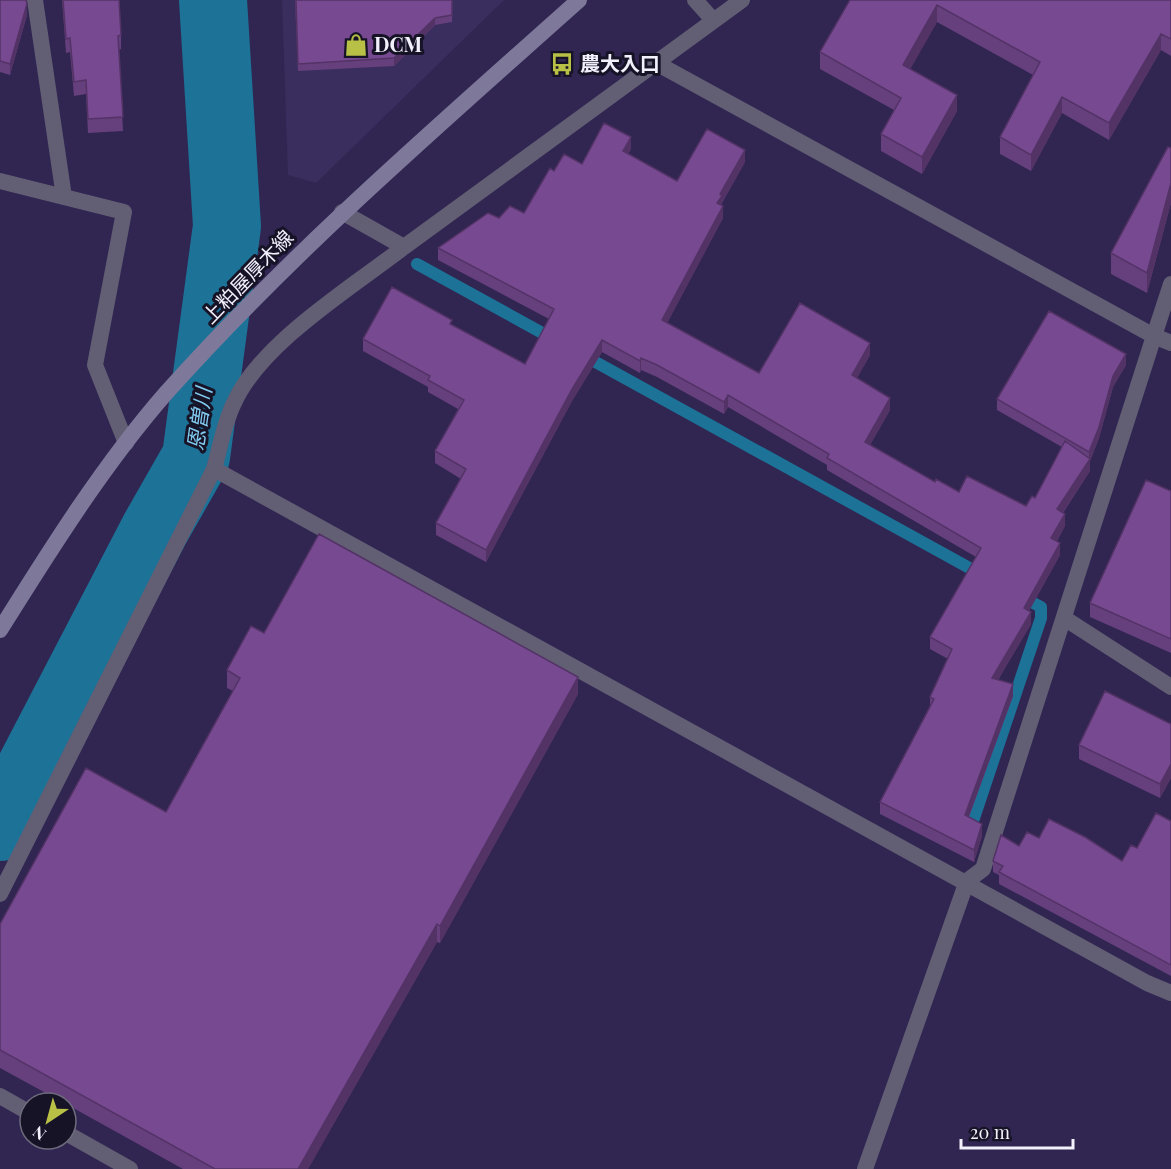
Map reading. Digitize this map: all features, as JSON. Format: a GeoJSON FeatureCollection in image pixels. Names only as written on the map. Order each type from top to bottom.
{"type":"FeatureCollection","features":[{"type":"Feature","properties":{"kind":"main road","name":"上粕屋厚木線"},"geometry":{"type":"LineString","coordinates":[[0,630],[36,573],[126,443],[166,394],[258,295],[342,212],[579,0]]}},
{"type":"Feature","properties":{"kind":"street"},"geometry":{"type":"LineString","coordinates":[[35,0],[64,196]]}},
{"type":"Feature","properties":{"kind":"street"},"geometry":{"type":"LineString","coordinates":[[696,0],[713,20]]}},
{"type":"Feature","properties":{"kind":"street"},"geometry":{"type":"LineString","coordinates":[[0,894],[214,469],[233,404],[247,379],[266,356],[404,247],[742,0]]}},
{"type":"Feature","properties":{"kind":"street"},"geometry":{"type":"LineString","coordinates":[[656,63],[1171,344]]}},
{"type":"Feature","properties":{"kind":"street"},"geometry":{"type":"LineString","coordinates":[[0,181],[124,212],[95,366],[126,443]]}},
{"type":"Feature","properties":{"kind":"street"},"geometry":{"type":"LineString","coordinates":[[342,212],[404,247]]}},
{"type":"Feature","properties":{"kind":"street"},"geometry":{"type":"LineString","coordinates":[[865,1169],[967,881],[983,869],[1171,284]]}},
{"type":"Feature","properties":{"kind":"street"},"geometry":{"type":"LineString","coordinates":[[214,469],[967,881],[1147,983],[1171,993]]}},
{"type":"Feature","properties":{"kind":"street"},"geometry":{"type":"LineString","coordinates":[[1064,618],[1171,687]]}},
{"type":"Feature","properties":{"kind":"street"},"geometry":{"type":"LineString","coordinates":[[0,1096],[18,1106]]}},
{"type":"Feature","properties":{"kind":"street"},"geometry":{"type":"LineString","coordinates":[[78,1140],[130,1169]]}},
{"type":"Feature","properties":{"kind":"shaded area"},"geometry":{"type":"Polygon","coordinates":[[[282,0],[504,0],[316,183],[288,175],[282,0]]]}},
{"type":"Feature","properties":{"kind":"building"},"geometry":{"type":"Polygon","coordinates":[[[0,0],[26,0],[27,4],[10,64],[0,61],[0,0]]]}},
{"type":"Feature","properties":{"kind":"building"},"geometry":{"type":"Polygon","coordinates":[[[63,0],[119,0],[121,35],[118,36],[123,117],[88,119],[86,80],[74,82],[70,38],[66,39],[63,0]]]}},
{"type":"Feature","properties":{"kind":"building","name":"DCM"},"geometry":{"type":"Polygon","coordinates":[[[296,0],[452,0],[452,15],[435,18],[394,58],[298,64],[296,0]]]}},
{"type":"Feature","properties":{"kind":"building"},"geometry":{"type":"Polygon","coordinates":[[[850,0],[1171,0],[1171,39],[1161,34],[1109,123],[1062,97],[1031,155],[1000,137],[1040,62],[937,5],[903,65],[957,95],[922,157],[881,134],[901,98],[820,52],[850,0]]]}},
{"type":"Feature","properties":{"kind":"building"},"geometry":{"type":"Polygon","coordinates":[[[604,123],[631,137],[623,151],[677,181],[707,129],[745,150],[720,194],[722,196],[717,203],[723,206],[662,320],[759,373],[800,303],[870,343],[852,375],[890,398],[865,442],[935,482],[936,479],[959,492],[967,476],[1026,506],[1032,496],[1035,498],[1065,441],[1090,459],[1057,509],[1065,514],[1051,538],[1060,543],[1024,608],[1031,612],[992,678],[1013,684],[965,815],[982,824],[974,850],[880,802],[934,699],[930,697],[952,649],[930,637],[981,548],[827,458],[829,454],[728,395],[724,402],[657,365],[641,358],[640,361],[602,340],[572,389],[486,550],[436,523],[466,469],[435,451],[464,400],[428,380],[430,376],[363,339],[392,287],[452,320],[450,324],[525,364],[554,309],[438,248],[488,213],[499,218],[510,206],[524,213],[550,168],[554,171],[564,154],[582,164],[604,123]]]}},
{"type":"Feature","properties":{"kind":"building"},"geometry":{"type":"Polygon","coordinates":[[[1168,147],[1171,148],[1171,183],[1147,273],[1111,253],[1168,147]]]}},
{"type":"Feature","properties":{"kind":"building"},"geometry":{"type":"Polygon","coordinates":[[[1049,311],[1126,354],[1113,376],[1099,427],[1089,452],[997,399],[1049,311]]]}},
{"type":"Feature","properties":{"kind":"building"},"geometry":{"type":"Polygon","coordinates":[[[1146,480],[1171,491],[1171,639],[1090,603],[1146,480]]]}},
{"type":"Feature","properties":{"kind":"building"},"geometry":{"type":"Polygon","coordinates":[[[319,534],[578,677],[440,926],[437,924],[298,1169],[215,1169],[78,1093],[78,1091],[74,1091],[0,1050],[0,924],[86,768],[166,812],[240,678],[227,670],[251,626],[264,633],[319,534]]]}},
{"type":"Feature","properties":{"kind":"building"},"geometry":{"type":"Polygon","coordinates":[[[1105,691],[1171,724],[1171,764],[1160,784],[1079,745],[1105,691]]]}},
{"type":"Feature","properties":{"kind":"building"},"geometry":{"type":"Polygon","coordinates":[[[1156,813],[1171,821],[1171,965],[999,872],[1003,866],[993,861],[1001,835],[1019,846],[1027,832],[1039,838],[1049,819],[1085,837],[1122,861],[1131,845],[1137,848],[1156,813]]]}},
{"type":"Feature","properties":{"kind":"waterway","name":"恩曽川"},"geometry":{"type":"LineString","coordinates":[[0,827],[155,529],[196,457],[227,226],[213,0]]}},
{"type":"Feature","properties":{"kind":"waterway"},"geometry":{"type":"LineString","coordinates":[[417,264],[555,340]]}},
{"type":"Feature","properties":{"kind":"waterway"},"geometry":{"type":"LineString","coordinates":[[581,354],[984,576]]}},
{"type":"Feature","properties":{"kind":"waterway"},"geometry":{"type":"LineString","coordinates":[[969,833],[1041,618],[1041,607],[1020,596]]}},
{"type":"Feature","properties":{"kind":"place","name":"DCM"},"geometry":{"type":"Point","coordinates":[356,45]}},
{"type":"Feature","properties":{"kind":"place","name":"農大入口"},"geometry":{"type":"Point","coordinates":[562,64]}}]}
